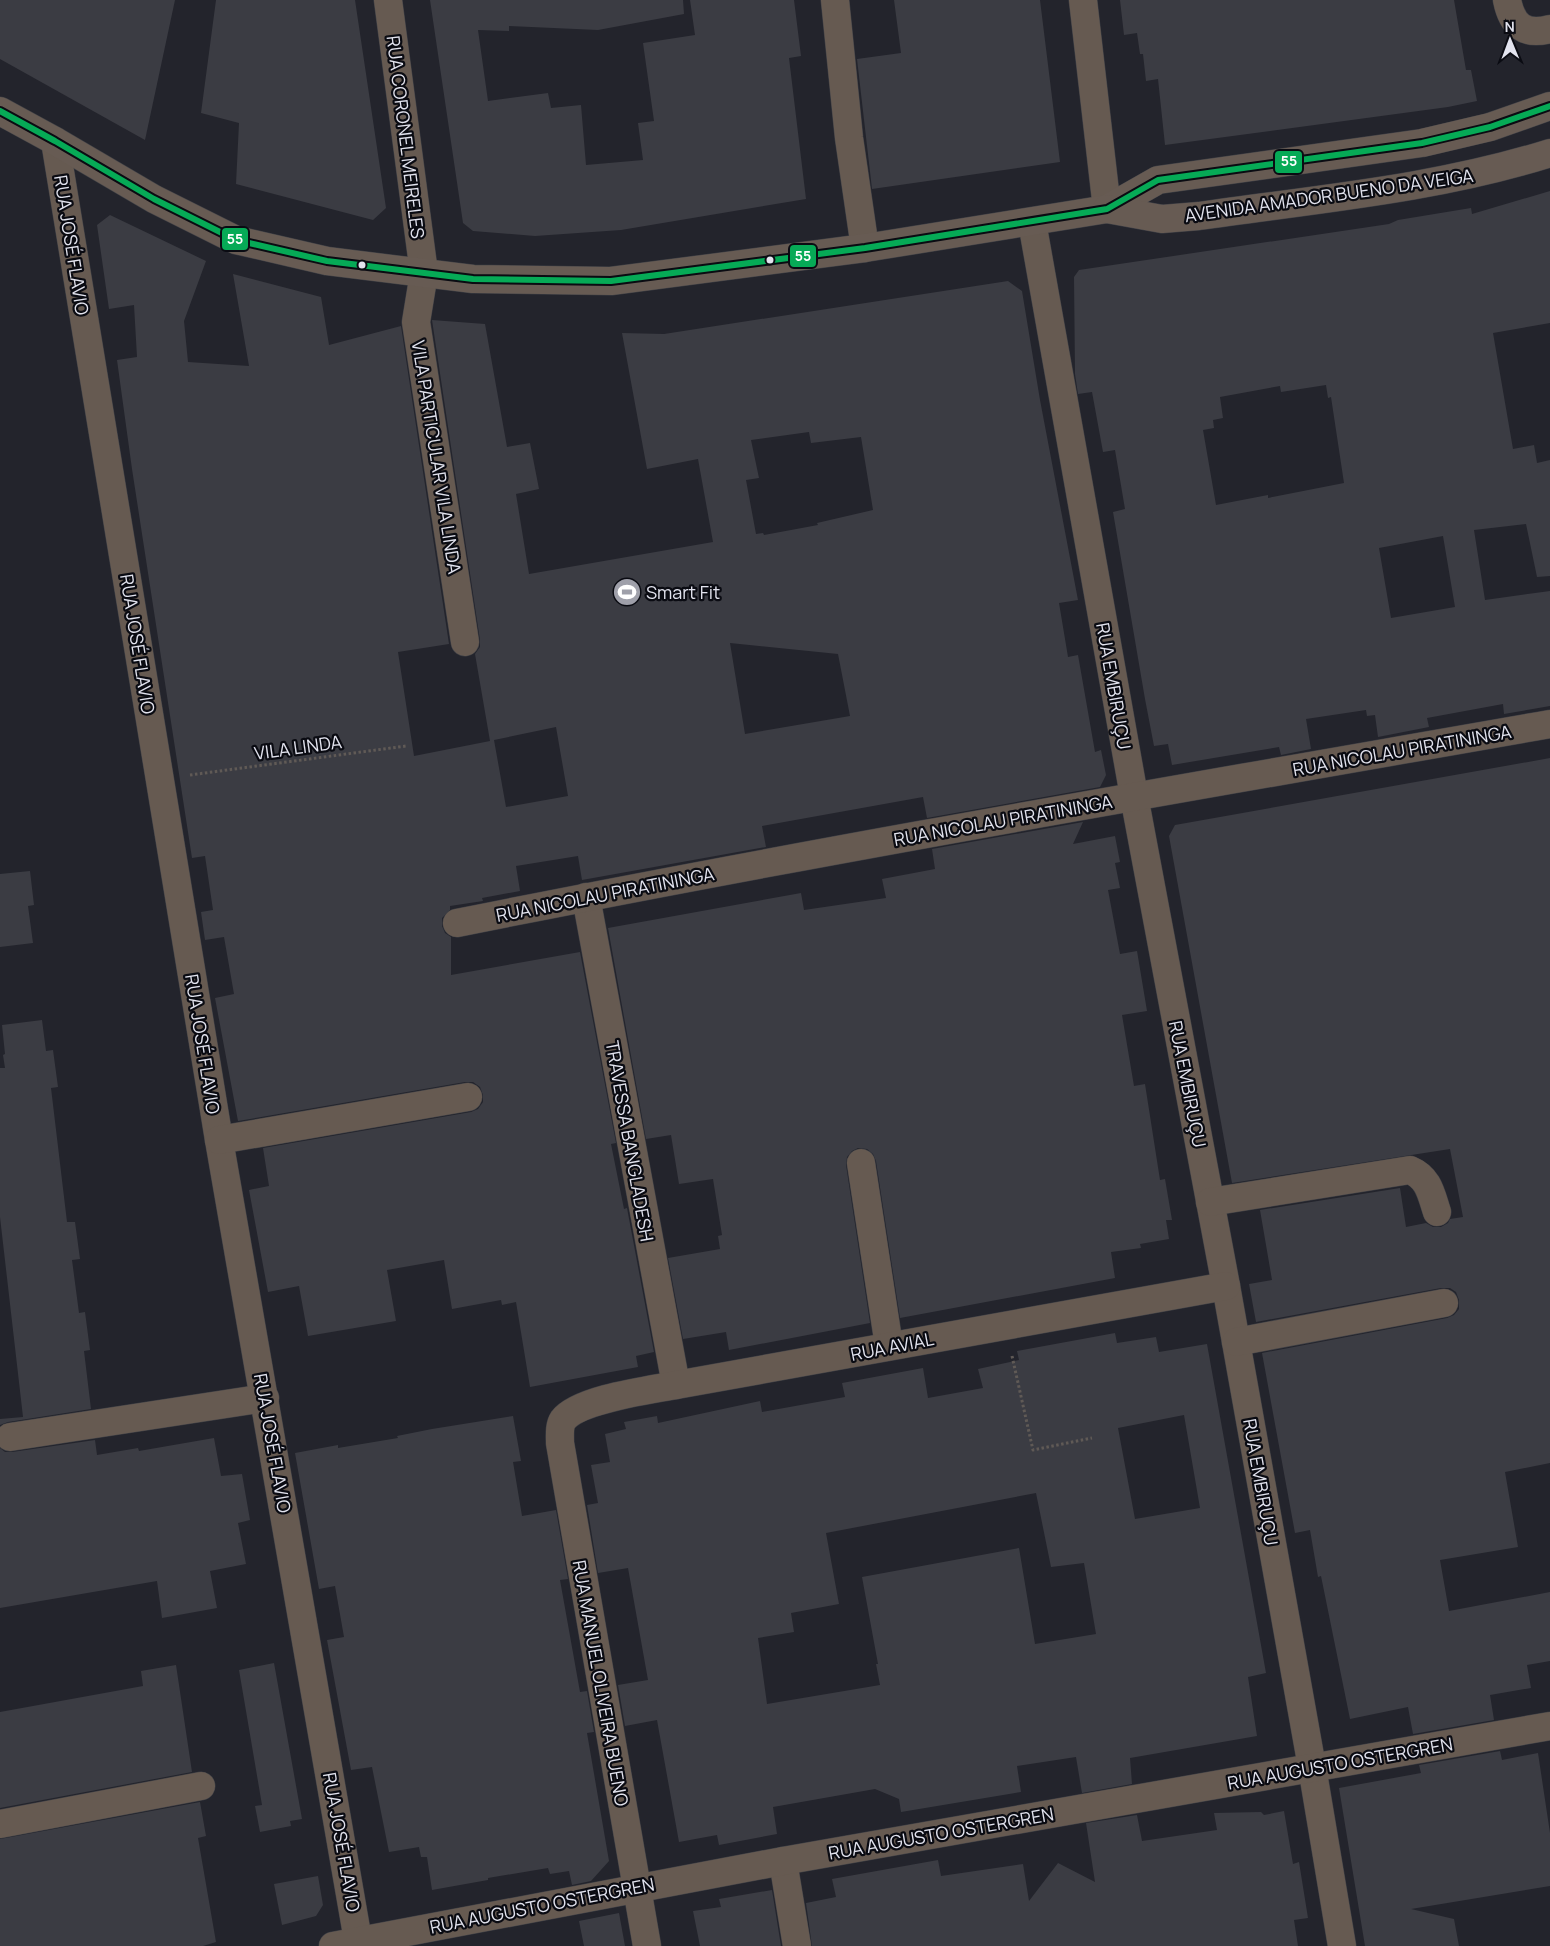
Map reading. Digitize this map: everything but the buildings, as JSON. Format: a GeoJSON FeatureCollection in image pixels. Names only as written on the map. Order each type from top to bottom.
{"type":"FeatureCollection","features":[{"type":"Feature","properties":{"kind":"main road","name":"AVENIDA AMADOR BUENO DA VEIGA"},"geometry":{"type":"LineString","coordinates":[[0,111],[154,199],[236,240],[326,261],[473,279],[611,281],[865,248],[1107,209],[1158,180],[1422,143],[1490,127],[1550,106]]}},
{"type":"Feature","properties":{"kind":"main road","name":"AVENIDA AMADOR BUENO DA VEIGA"},"geometry":{"type":"LineString","coordinates":[[1107,209],[1162,219],[1199,216],[1434,183],[1505,168],[1550,153]]}},
{"type":"Feature","properties":{"kind":"street","name":"RUA CORONEL MEIRELES"},"geometry":{"type":"LineString","coordinates":[[388,0],[424,273]]}},
{"type":"Feature","properties":{"kind":"street"},"geometry":{"type":"LineString","coordinates":[[835,0],[849,138],[865,248]]}},
{"type":"Feature","properties":{"kind":"street"},"geometry":{"type":"LineString","coordinates":[[1083,0],[1107,209]]}},
{"type":"Feature","properties":{"kind":"street"},"geometry":{"type":"LineString","coordinates":[[1507,0],[1510,14],[1516,24],[1527,30],[1541,32],[1550,29]]}},
{"type":"Feature","properties":{"kind":"street","name":"RUA JOSÉ FLAVIO"},"geometry":{"type":"LineString","coordinates":[[55,141],[219,1140],[265,1398],[350,1944]]}},
{"type":"Feature","properties":{"kind":"street","name":"RUA EMBIRUÇU"},"geometry":{"type":"LineString","coordinates":[[1032,222],[1134,796],[1226,1286],[1342,1946]]}},
{"type":"Feature","properties":{"kind":"street","name":"VILA PARTICULAR VILA LINDA"},"geometry":{"type":"LineString","coordinates":[[424,273],[416,322],[465,642]]}},
{"type":"Feature","properties":{"kind":"street","name":"RUA NICOLAU PIRATININGA"},"geometry":{"type":"LineString","coordinates":[[457,923],[586,897],[1134,796],[1550,724]]}},
{"type":"Feature","properties":{"kind":"street","name":"TRAVESSA BANGLADESH"},"geometry":{"type":"LineString","coordinates":[[586,897],[676,1385]]}},
{"type":"Feature","properties":{"kind":"street"},"geometry":{"type":"LineString","coordinates":[[219,1140],[468,1097]]}},
{"type":"Feature","properties":{"kind":"street"},"geometry":{"type":"LineString","coordinates":[[860,1164],[888,1346]]}},
{"type":"Feature","properties":{"kind":"street"},"geometry":{"type":"LineString","coordinates":[[1210,1202],[1410,1170],[1418,1173],[1428,1183],[1437,1212]]}},
{"type":"Feature","properties":{"kind":"street","name":"RUA AVIAL"},"geometry":{"type":"LineString","coordinates":[[563,1421],[575,1411],[594,1402],[676,1385],[1005,1324],[1226,1286]]}},
{"type":"Feature","properties":{"kind":"street"},"geometry":{"type":"LineString","coordinates":[[1236,1342],[1444,1303]]}},
{"type":"Feature","properties":{"kind":"street"},"geometry":{"type":"LineString","coordinates":[[10,1436],[265,1398]]}},
{"type":"Feature","properties":{"kind":"street","name":"RUA MANUEL OLIVEIRA BUENO"},"geometry":{"type":"LineString","coordinates":[[563,1421],[560,1429],[560,1443],[647,1946]]}},
{"type":"Feature","properties":{"kind":"street","name":"RUA AUGUSTO OSTERGREN"},"geometry":{"type":"LineString","coordinates":[[350,1944],[636,1887],[1550,1726]]}},
{"type":"Feature","properties":{"kind":"street"},"geometry":{"type":"LineString","coordinates":[[0,1824],[201,1786]]}},
{"type":"Feature","properties":{"kind":"street"},"geometry":{"type":"LineString","coordinates":[[783,1861],[797,1946]]}},
{"type":"Feature","properties":{"kind":"path","name":"VILA LINDA"},"geometry":{"type":"LineString","coordinates":[[194,775],[406,746]]}},
{"type":"Feature","properties":{"kind":"path"},"geometry":{"type":"LineString","coordinates":[[1005,1324],[1032,1450],[1092,1438]]}},
{"type":"Feature","properties":{"kind":"transit line","name":"55"},"geometry":{"type":"LineString","coordinates":[[0,111],[154,199],[236,240],[327,261],[473,279],[611,281],[865,248],[1107,209],[1158,180],[1422,143],[1490,127],[1550,106]]}},
{"type":"Feature","properties":{"kind":"place","name":"Smart Fit"},"geometry":{"type":"Point","coordinates":[627,592]}}]}
